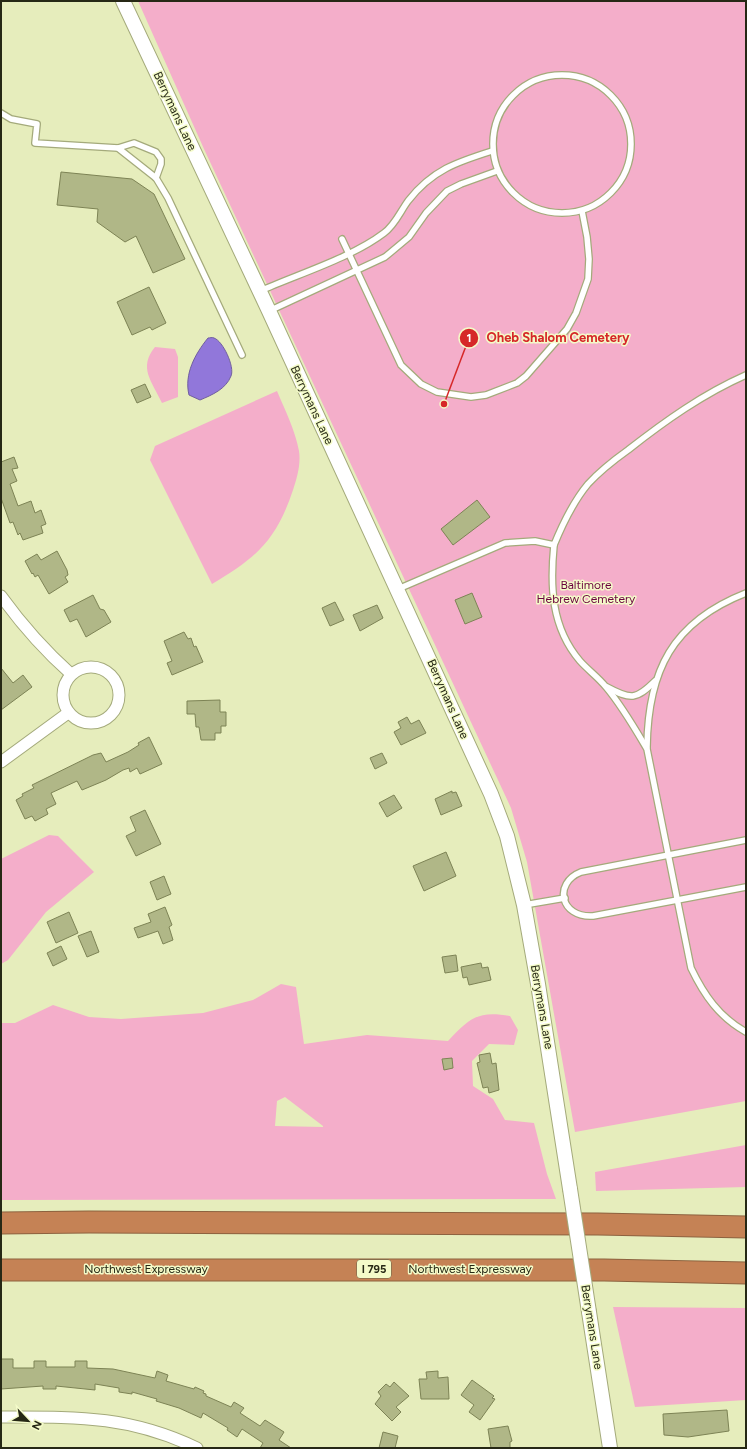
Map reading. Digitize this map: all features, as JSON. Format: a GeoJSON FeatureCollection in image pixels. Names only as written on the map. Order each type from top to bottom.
{"type":"FeatureCollection","features":[{"type":"Feature","properties":{"kind":"highway"},"geometry":{"type":"LineString","coordinates":[[1,1223],[598,1224],[746,1227]]}},
{"type":"Feature","properties":{"kind":"highway","name":"Northwest Expressway"},"geometry":{"type":"LineString","coordinates":[[1,1270],[604,1270],[746,1273]]}},
{"type":"Feature","properties":{"kind":"street","name":"Berrymans Lane"},"geometry":{"type":"LineString","coordinates":[[123,1],[269,311],[397,589],[491,794],[507,836],[524,905],[538,984],[610,1448]]}},
{"type":"Feature","properties":{"kind":"street"},"geometry":{"type":"LineString","coordinates":[[1,596],[24,628],[40,646],[71,674]]}},
{"type":"Feature","properties":{"kind":"street"},"geometry":{"type":"LineString","coordinates":[[92,666],[109,673],[114,678],[119,694],[115,710],[103,721],[94,724],[84,723],[76,720],[68,713],[63,702],[62,691],[71,674],[81,668],[92,666]]}},
{"type":"Feature","properties":{"kind":"street"},"geometry":{"type":"LineString","coordinates":[[1,762],[68,713]]}},
{"type":"Feature","properties":{"kind":"street"},"geometry":{"type":"LineString","coordinates":[[1,1417],[75,1417],[108,1420],[157,1431],[198,1448]]}},
{"type":"Feature","properties":{"kind":"lane"},"geometry":{"type":"LineString","coordinates":[[566,74],[596,83],[606,90],[619,104],[626,116],[632,146],[630,161],[624,177],[613,192],[599,203],[582,211],[564,214],[543,211],[528,205],[514,196],[497,170],[492,151],[493,137],[497,120],[501,111],[516,92],[530,82],[546,76],[566,74]]}},
{"type":"Feature","properties":{"kind":"lane"},"geometry":{"type":"LineString","coordinates":[[1,113],[11,119],[37,124],[35,143],[118,148],[134,143],[156,152],[161,159],[161,164],[156,178]]}},
{"type":"Feature","properties":{"kind":"lane"},"geometry":{"type":"LineString","coordinates":[[118,148],[156,178],[168,198],[242,355]]}},
{"type":"Feature","properties":{"kind":"lane"},"geometry":{"type":"LineString","coordinates":[[259,291],[348,253],[386,232],[420,187],[436,173],[453,164],[492,151]]}},
{"type":"Feature","properties":{"kind":"lane"},"geometry":{"type":"LineString","coordinates":[[269,311],[385,257],[409,237],[436,201],[447,191],[497,170]]}},
{"type":"Feature","properties":{"kind":"lane"},"geometry":{"type":"LineString","coordinates":[[342,239],[401,365],[421,384],[437,392],[471,397],[486,395],[517,383],[526,376],[567,329],[576,313],[588,279],[589,259],[582,211]]}},
{"type":"Feature","properties":{"kind":"lane"},"geometry":{"type":"LineString","coordinates":[[646,748],[632,722],[605,686],[570,648],[560,628],[554,610],[552,589],[554,545],[563,522],[576,500],[589,483],[611,463],[697,400],[746,375]]}},
{"type":"Feature","properties":{"kind":"lane"},"geometry":{"type":"LineString","coordinates":[[397,589],[505,543],[535,541],[554,545]]}},
{"type":"Feature","properties":{"kind":"lane"},"geometry":{"type":"LineString","coordinates":[[746,593],[733,598],[706,614],[686,631],[672,647],[655,681],[647,720],[646,748],[687,951],[699,985],[724,1018],[746,1032]]}},
{"type":"Feature","properties":{"kind":"lane"},"geometry":{"type":"LineString","coordinates":[[605,686],[623,695],[633,697],[642,694],[655,681]]}},
{"type":"Feature","properties":{"kind":"lane"},"geometry":{"type":"LineString","coordinates":[[746,840],[668,854],[574,875],[568,881],[564,889],[567,907],[572,912],[587,917],[746,887]]}},
{"type":"Feature","properties":{"kind":"lane"},"geometry":{"type":"LineString","coordinates":[[524,905],[565,898]]}},
{"type":"Feature","properties":{"kind":"green space","name":"Baltimore Hebrew Cemetery"},"geometry":{"type":"Polygon","coordinates":[[[138,1],[746,1],[746,1101],[575,1132],[527,862],[511,808],[204,149],[138,1]]]}},
{"type":"Feature","properties":{"kind":"green space"},"geometry":{"type":"Polygon","coordinates":[[[155,347],[175,349],[178,357],[178,397],[162,403],[148,375],[147,368],[150,355],[155,347]]]}},
{"type":"Feature","properties":{"kind":"green space"},"geometry":{"type":"Polygon","coordinates":[[[277,391],[292,428],[299,451],[299,466],[293,490],[279,523],[263,546],[241,566],[212,584],[150,460],[155,446],[277,391]]]}},
{"type":"Feature","properties":{"kind":"green space"},"geometry":{"type":"Polygon","coordinates":[[[49,835],[58,836],[94,872],[46,912],[8,960],[1,964],[1,859],[49,835]]]}},
{"type":"Feature","properties":{"kind":"green space"},"geometry":{"type":"Polygon","coordinates":[[[281,984],[296,987],[304,1044],[367,1035],[448,1041],[468,1022],[481,1015],[499,1014],[510,1016],[518,1030],[514,1045],[489,1044],[472,1061],[473,1086],[493,1099],[505,1120],[534,1123],[547,1174],[556,1199],[1,1200],[1,1023],[15,1023],[53,1005],[89,1017],[121,1019],[203,1013],[253,1000],[281,984]],[[285,1097],[277,1101],[275,1126],[323,1126],[285,1097]]]}},
{"type":"Feature","properties":{"kind":"green space"},"geometry":{"type":"Polygon","coordinates":[[[746,1145],[746,1187],[596,1191],[595,1172],[746,1145]]]}},
{"type":"Feature","properties":{"kind":"green space"},"geometry":{"type":"Polygon","coordinates":[[[613,1307],[746,1308],[746,1400],[635,1407],[613,1307]]]}},
{"type":"Feature","properties":{"kind":"shaded area"},"geometry":{"type":"Polygon","coordinates":[[[208,338],[214,338],[221,344],[230,361],[232,372],[226,385],[214,394],[200,400],[189,395],[188,379],[189,372],[195,358],[208,338]]]}},
{"type":"Feature","properties":{"kind":"building"},"geometry":{"type":"Polygon","coordinates":[[[61,172],[132,179],[154,194],[185,259],[153,273],[136,236],[125,242],[97,222],[98,209],[57,205],[61,172]]]}},
{"type":"Feature","properties":{"kind":"building"},"geometry":{"type":"Polygon","coordinates":[[[149,287],[166,323],[152,330],[150,327],[132,335],[117,302],[149,287]]]}},
{"type":"Feature","properties":{"kind":"building"},"geometry":{"type":"Polygon","coordinates":[[[145,384],[151,397],[137,403],[131,390],[145,384]]]}},
{"type":"Feature","properties":{"kind":"building"},"geometry":{"type":"Polygon","coordinates":[[[14,457],[18,468],[12,469],[17,481],[10,484],[18,506],[31,501],[35,513],[41,510],[46,524],[41,526],[43,533],[23,540],[20,533],[18,535],[13,522],[10,523],[1,498],[1,462],[14,457]]]}},
{"type":"Feature","properties":{"kind":"building"},"geometry":{"type":"Polygon","coordinates":[[[477,500],[490,517],[453,545],[441,529],[477,500]]]}},
{"type":"Feature","properties":{"kind":"building"},"geometry":{"type":"Polygon","coordinates":[[[57,551],[67,570],[68,575],[65,577],[68,582],[49,594],[38,575],[35,577],[33,573],[32,574],[25,561],[37,554],[41,560],[57,551]]]}},
{"type":"Feature","properties":{"kind":"building"},"geometry":{"type":"Polygon","coordinates":[[[472,593],[482,617],[465,624],[455,600],[472,593]]]}},
{"type":"Feature","properties":{"kind":"building"},"geometry":{"type":"Polygon","coordinates":[[[93,595],[100,609],[104,610],[111,622],[86,637],[77,619],[70,622],[64,610],[93,595]]]}},
{"type":"Feature","properties":{"kind":"building"},"geometry":{"type":"Polygon","coordinates":[[[335,602],[344,620],[330,626],[322,608],[335,602]]]}},
{"type":"Feature","properties":{"kind":"building"},"geometry":{"type":"Polygon","coordinates":[[[377,605],[383,618],[360,631],[353,615],[377,605]]]}},
{"type":"Feature","properties":{"kind":"building"},"geometry":{"type":"Polygon","coordinates":[[[184,632],[188,639],[191,638],[194,647],[196,646],[203,662],[172,675],[167,663],[172,661],[164,641],[184,632]]]}},
{"type":"Feature","properties":{"kind":"building"},"geometry":{"type":"Polygon","coordinates":[[[1,668],[13,683],[23,675],[32,687],[1,710],[1,668]]]}},
{"type":"Feature","properties":{"kind":"building"},"geometry":{"type":"Polygon","coordinates":[[[220,700],[220,712],[226,712],[226,726],[221,726],[221,733],[215,733],[215,740],[201,740],[199,727],[196,727],[195,714],[187,714],[187,701],[220,700]]]}},
{"type":"Feature","properties":{"kind":"building"},"geometry":{"type":"Polygon","coordinates":[[[407,717],[411,724],[419,720],[426,733],[401,745],[394,732],[401,728],[398,722],[407,717]]]}},
{"type":"Feature","properties":{"kind":"building"},"geometry":{"type":"Polygon","coordinates":[[[149,737],[162,764],[140,774],[137,768],[130,772],[129,768],[82,790],[77,781],[51,793],[56,804],[46,809],[48,814],[35,821],[32,816],[25,819],[16,800],[23,796],[22,794],[34,788],[32,785],[93,755],[101,753],[106,762],[128,752],[139,745],[138,743],[149,737]]]}},
{"type":"Feature","properties":{"kind":"building"},"geometry":{"type":"Polygon","coordinates":[[[382,753],[387,763],[375,769],[370,758],[382,753]]]}},
{"type":"Feature","properties":{"kind":"building"},"geometry":{"type":"Polygon","coordinates":[[[452,791],[452,793],[456,792],[462,806],[441,815],[435,799],[452,791]]]}},
{"type":"Feature","properties":{"kind":"building"},"geometry":{"type":"Polygon","coordinates":[[[394,795],[402,808],[387,817],[379,803],[394,795]]]}},
{"type":"Feature","properties":{"kind":"building"},"geometry":{"type":"Polygon","coordinates":[[[145,810],[161,844],[136,856],[126,836],[136,831],[130,817],[145,810]]]}},
{"type":"Feature","properties":{"kind":"building"},"geometry":{"type":"Polygon","coordinates":[[[446,852],[456,876],[424,891],[413,866],[446,852]]]}},
{"type":"Feature","properties":{"kind":"building"},"geometry":{"type":"Polygon","coordinates":[[[164,876],[171,894],[157,900],[150,882],[164,876]]]}},
{"type":"Feature","properties":{"kind":"building"},"geometry":{"type":"Polygon","coordinates":[[[165,907],[172,925],[169,927],[173,940],[163,944],[158,931],[138,938],[134,928],[151,922],[148,914],[165,907]]]}},
{"type":"Feature","properties":{"kind":"building"},"geometry":{"type":"Polygon","coordinates":[[[69,912],[78,933],[56,943],[47,922],[69,912]]]}},
{"type":"Feature","properties":{"kind":"building"},"geometry":{"type":"Polygon","coordinates":[[[91,931],[99,952],[87,957],[78,936],[91,931]]]}},
{"type":"Feature","properties":{"kind":"building"},"geometry":{"type":"Polygon","coordinates":[[[61,946],[67,959],[53,966],[47,953],[61,946]]]}},
{"type":"Feature","properties":{"kind":"building"},"geometry":{"type":"Polygon","coordinates":[[[456,955],[458,971],[445,973],[442,957],[456,955]]]}},
{"type":"Feature","properties":{"kind":"building"},"geometry":{"type":"Polygon","coordinates":[[[481,963],[482,968],[488,967],[491,980],[469,985],[467,977],[463,978],[461,967],[481,963]]]}},
{"type":"Feature","properties":{"kind":"building"},"geometry":{"type":"Polygon","coordinates":[[[490,1053],[492,1064],[496,1063],[499,1090],[489,1093],[488,1087],[483,1088],[477,1063],[480,1062],[479,1055],[490,1053]]]}},
{"type":"Feature","properties":{"kind":"building"},"geometry":{"type":"Polygon","coordinates":[[[452,1058],[453,1068],[444,1070],[442,1059],[452,1058]]]}},
{"type":"Feature","properties":{"kind":"building"},"geometry":{"type":"Polygon","coordinates":[[[1,1359],[13,1359],[13,1368],[34,1368],[34,1361],[46,1361],[46,1367],[75,1367],[75,1361],[87,1361],[87,1368],[113,1369],[155,1378],[157,1371],[168,1375],[166,1381],[194,1389],[195,1387],[204,1391],[203,1393],[206,1394],[206,1396],[231,1407],[234,1402],[244,1408],[240,1413],[260,1426],[265,1420],[284,1432],[279,1440],[291,1448],[260,1448],[263,1443],[242,1429],[237,1437],[227,1430],[228,1428],[203,1413],[201,1418],[179,1408],[156,1401],[157,1399],[132,1392],[132,1394],[119,1392],[119,1388],[95,1384],[95,1390],[56,1386],[56,1389],[43,1389],[43,1386],[1,1389],[1,1359]]]}},
{"type":"Feature","properties":{"kind":"building"},"geometry":{"type":"Polygon","coordinates":[[[438,1371],[438,1378],[448,1377],[449,1399],[421,1399],[419,1379],[427,1379],[426,1372],[438,1371]]]}},
{"type":"Feature","properties":{"kind":"building"},"geometry":{"type":"Polygon","coordinates":[[[472,1380],[494,1396],[492,1398],[495,1399],[480,1420],[469,1412],[474,1405],[461,1395],[472,1380]]]}},
{"type":"Feature","properties":{"kind":"building"},"geometry":{"type":"Polygon","coordinates":[[[394,1382],[409,1396],[396,1407],[401,1412],[392,1421],[375,1404],[381,1396],[378,1392],[386,1384],[390,1387],[394,1382]]]}},
{"type":"Feature","properties":{"kind":"building"},"geometry":{"type":"Polygon","coordinates":[[[727,1410],[729,1431],[688,1437],[664,1435],[663,1414],[727,1410]]]}},
{"type":"Feature","properties":{"kind":"building"},"geometry":{"type":"Polygon","coordinates":[[[508,1426],[512,1441],[510,1442],[510,1448],[491,1448],[488,1429],[508,1426]]]}},
{"type":"Feature","properties":{"kind":"building"},"geometry":{"type":"Polygon","coordinates":[[[383,1432],[398,1436],[395,1448],[379,1448],[383,1432]]]}},
{"type":"Feature","properties":{"kind":"place","name":"Oheb Shalom Cemetery"},"geometry":{"type":"Point","coordinates":[444,404]}}]}
